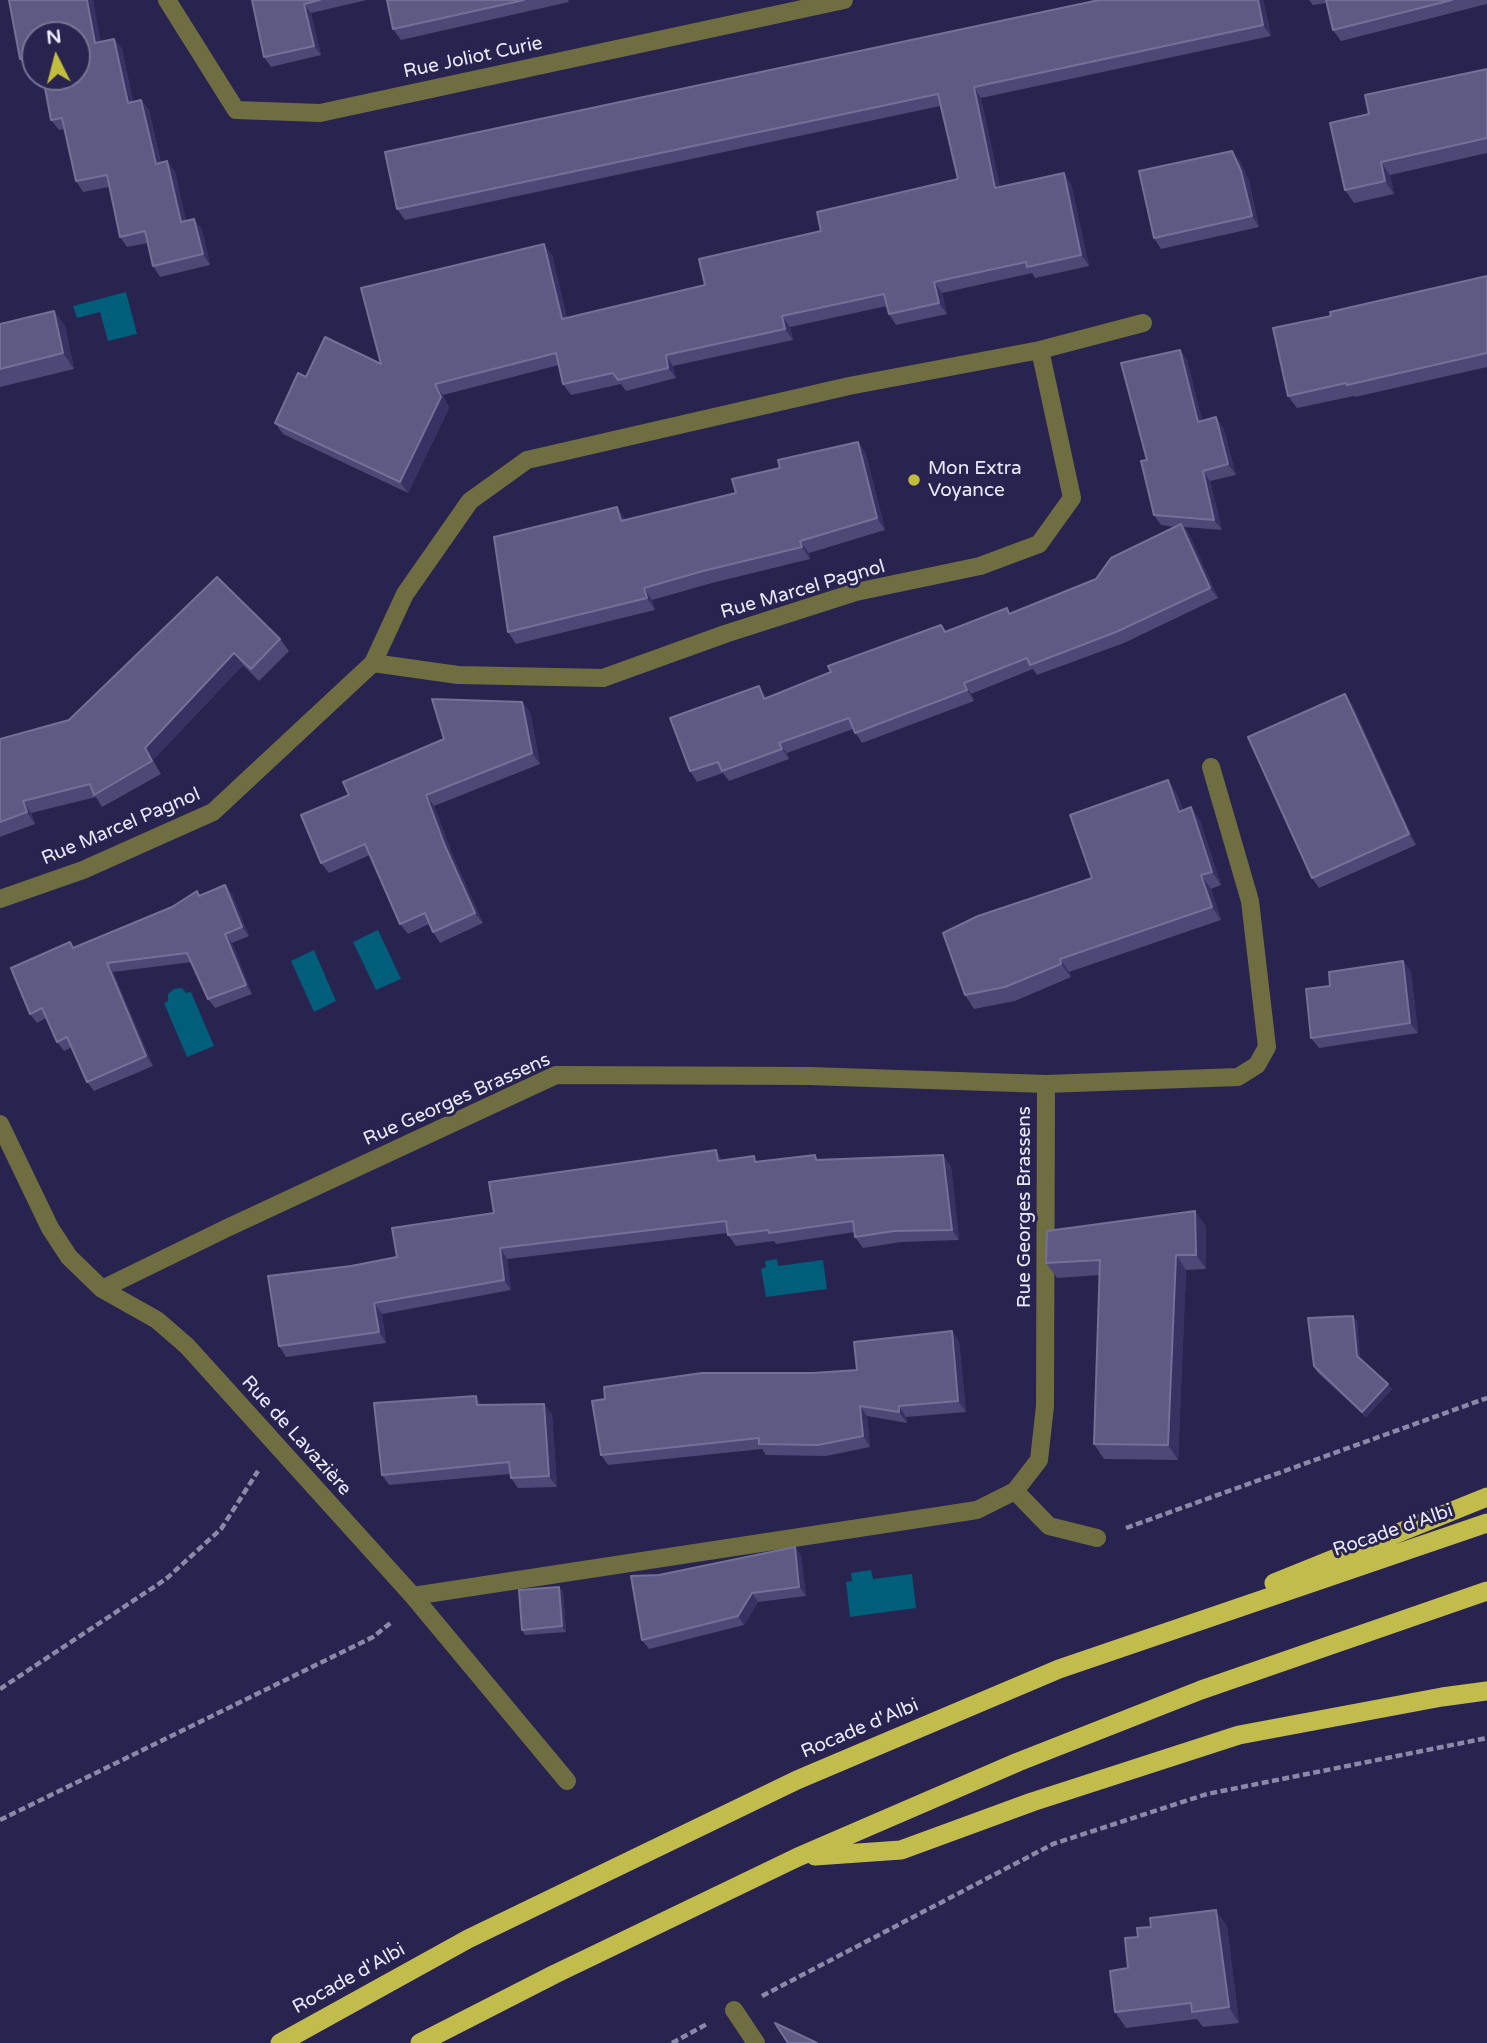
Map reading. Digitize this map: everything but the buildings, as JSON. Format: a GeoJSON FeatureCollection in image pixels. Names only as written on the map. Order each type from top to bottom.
{"type":"FeatureCollection","features":[{"type":"Feature","properties":{"kind":"highway"},"geometry":{"type":"LineString","coordinates":[[1059,1668],[1487,1497]]}},
{"type":"Feature","properties":{"kind":"highway","name":"Rocade d'Albi"},"geometry":{"type":"LineString","coordinates":[[280,2043],[468,1939],[797,1780],[1059,1668],[1487,1523]]}},
{"type":"Feature","properties":{"kind":"highway"},"geometry":{"type":"LineString","coordinates":[[420,2043],[567,1968],[798,1857],[1018,1762],[1201,1690],[1487,1591]]}},
{"type":"Feature","properties":{"kind":"highway"},"geometry":{"type":"LineString","coordinates":[[798,1857],[901,1850],[1032,1802],[1239,1735],[1487,1691]]}},
{"type":"Feature","properties":{"kind":"street","name":"Rue Joliot Curie"},"geometry":{"type":"LineString","coordinates":[[167,0],[236,110],[320,113],[844,0]]}},
{"type":"Feature","properties":{"kind":"street","name":"Rue Marcel Pagnol"},"geometry":{"type":"LineString","coordinates":[[0,899],[83,870],[213,813],[373,663],[405,594],[470,501],[527,460],[849,386],[1040,350],[1143,323]]}},
{"type":"Feature","properties":{"kind":"street","name":"Rue Marcel Pagnol"},"geometry":{"type":"LineString","coordinates":[[373,663],[458,675],[603,678],[725,634],[856,592],[980,566],[1040,544],[1072,498],[1040,350]]}},
{"type":"Feature","properties":{"kind":"street"},"geometry":{"type":"LineString","coordinates":[[1046,1084],[1238,1077],[1257,1065],[1267,1047],[1251,901],[1211,767]]}},
{"type":"Feature","properties":{"kind":"street","name":"Rue Georges Brassens"},"geometry":{"type":"LineString","coordinates":[[102,1289],[556,1075],[810,1076],[1046,1084],[1045,1406],[1039,1460],[1015,1491],[977,1510],[413,1597]]}},
{"type":"Feature","properties":{"kind":"street","name":"Rue de Lavazière"},"geometry":{"type":"LineString","coordinates":[[0,1124],[50,1228],[69,1257],[102,1289],[157,1320],[187,1346],[413,1597],[567,1781]]}},
{"type":"Feature","properties":{"kind":"street"},"geometry":{"type":"LineString","coordinates":[[1015,1491],[1049,1526],[1097,1538]]}},
{"type":"Feature","properties":{"kind":"street"},"geometry":{"type":"LineString","coordinates":[[734,2010],[755,2043]]}},
{"type":"Feature","properties":{"kind":"path"},"geometry":{"type":"LineString","coordinates":[[1097,1538],[1487,1398]]}},
{"type":"Feature","properties":{"kind":"path"},"geometry":{"type":"LineString","coordinates":[[0,1689],[166,1580],[221,1529],[274,1443]]}},
{"type":"Feature","properties":{"kind":"path"},"geometry":{"type":"LineString","coordinates":[[0,1820],[373,1637],[396,1619],[413,1597]]}},
{"type":"Feature","properties":{"kind":"path"},"geometry":{"type":"LineString","coordinates":[[672,2043],[1053,1844],[1207,1794],[1487,1738]]}},
{"type":"Feature","properties":{"kind":"water"},"geometry":{"type":"Polygon","coordinates":[[[126,292],[137,334],[108,341],[100,312],[77,318],[73,306],[126,292]]]}},
{"type":"Feature","properties":{"kind":"water"},"geometry":{"type":"Polygon","coordinates":[[[378,930],[401,979],[376,990],[353,942],[378,930]]]}},
{"type":"Feature","properties":{"kind":"water"},"geometry":{"type":"Polygon","coordinates":[[[314,950],[336,1001],[314,1012],[291,961],[314,950]]]}},
{"type":"Feature","properties":{"kind":"water"},"geometry":{"type":"Polygon","coordinates":[[[182,988],[186,993],[191,992],[214,1046],[187,1057],[164,1003],[174,989],[182,988]]]}},
{"type":"Feature","properties":{"kind":"water"},"geometry":{"type":"Polygon","coordinates":[[[777,1259],[778,1266],[823,1260],[827,1289],[766,1297],[761,1269],[766,1267],[765,1261],[777,1259]]]}},
{"type":"Feature","properties":{"kind":"water"},"geometry":{"type":"Polygon","coordinates":[[[871,1570],[873,1579],[912,1574],[916,1608],[850,1617],[846,1582],[852,1581],[851,1573],[871,1570]]]}},
{"type":"Feature","properties":{"kind":"place","name":"Mon Extra Voyance"},"geometry":{"type":"Point","coordinates":[914,480]}}]}
